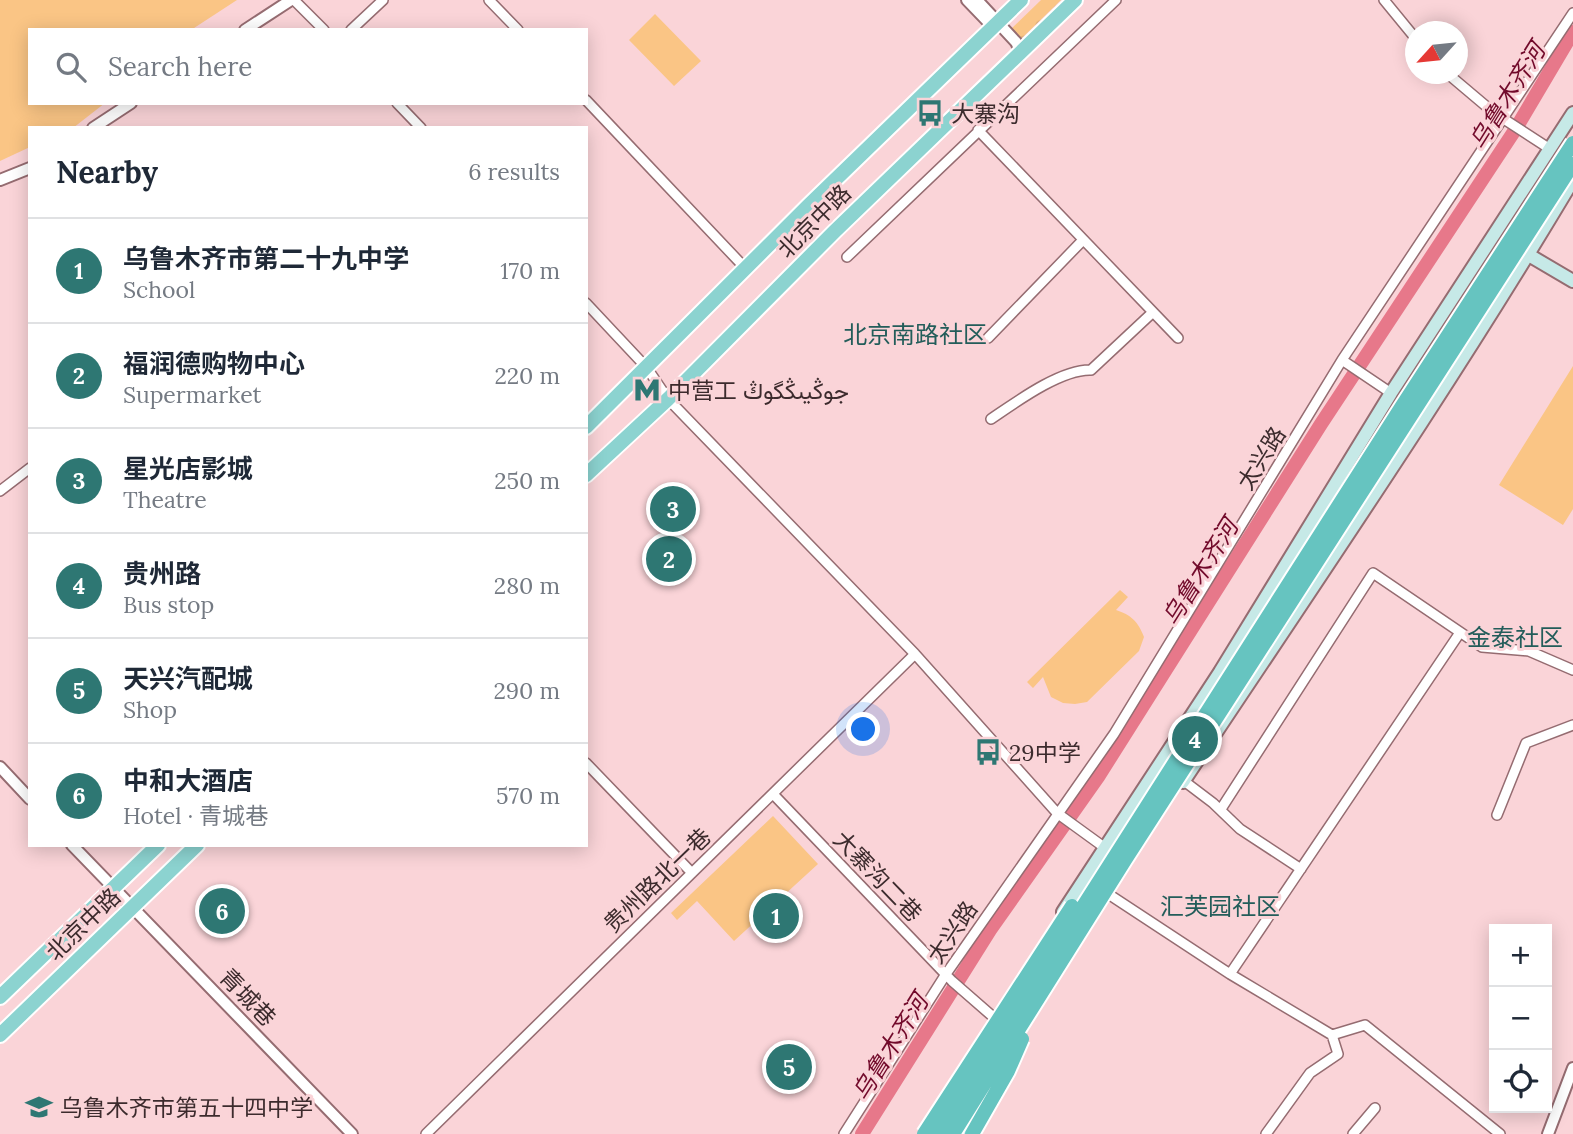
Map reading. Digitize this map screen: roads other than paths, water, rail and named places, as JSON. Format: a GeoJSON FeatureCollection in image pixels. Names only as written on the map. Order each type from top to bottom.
{"type":"FeatureCollection","features":[{"type":"Feature","properties":{"kind":"highway"},"geometry":{"type":"LineString","coordinates":[[938,1134],[1090,881],[1573,143]]}},
{"type":"Feature","properties":{"kind":"highway"},"geometry":{"type":"LineString","coordinates":[[953,1134],[1125,860],[1573,164]]}},
{"type":"Feature","properties":{"kind":"highway"},"geometry":{"type":"LineString","coordinates":[[923,1134],[1063,917],[1090,881]]}},
{"type":"Feature","properties":{"kind":"highway"},"geometry":{"type":"LineString","coordinates":[[972,1134],[1008,1070],[1039,1000]]}},
{"type":"Feature","properties":{"kind":"main road","name":"北京中路"},"geometry":{"type":"LineString","coordinates":[[588,426],[1021,0]]}},
{"type":"Feature","properties":{"kind":"main road","name":"北京中路"},"geometry":{"type":"LineString","coordinates":[[588,473],[668,399],[835,231],[1075,0]]}},
{"type":"Feature","properties":{"kind":"main road"},"geometry":{"type":"LineString","coordinates":[[923,1134],[994,1019],[1090,881],[1104,848],[1220,672],[1391,393],[1573,113]]}},
{"type":"Feature","properties":{"kind":"main road"},"geometry":{"type":"LineString","coordinates":[[964,1134],[1109,894],[1528,255],[1573,180]]}},
{"type":"Feature","properties":{"kind":"main road"},"geometry":{"type":"LineString","coordinates":[[1496,232],[1528,255],[1573,281]]}},
{"type":"Feature","properties":{"kind":"main road","name":"北京中路"},"geometry":{"type":"LineString","coordinates":[[0,997],[156,847]]}},
{"type":"Feature","properties":{"kind":"main road","name":"北京中路"},"geometry":{"type":"LineString","coordinates":[[0,1035],[195,847]]}},
{"type":"Feature","properties":{"kind":"street"},"geometry":{"type":"LineString","coordinates":[[248,28],[292,0],[322,28]]}},
{"type":"Feature","properties":{"kind":"street"},"geometry":{"type":"LineString","coordinates":[[353,28],[383,0]]}},
{"type":"Feature","properties":{"kind":"street"},"geometry":{"type":"LineString","coordinates":[[489,0],[516,28]]}},
{"type":"Feature","properties":{"kind":"street"},"geometry":{"type":"LineString","coordinates":[[967,0],[1016,42],[1021,52]]}},
{"type":"Feature","properties":{"kind":"street"},"geometry":{"type":"LineString","coordinates":[[977,0],[996,25]]}},
{"type":"Feature","properties":{"kind":"street"},"geometry":{"type":"LineString","coordinates":[[847,257],[1116,0]]}},
{"type":"Feature","properties":{"kind":"street"},"geometry":{"type":"LineString","coordinates":[[1384,0],[1405,25]]}},
{"type":"Feature","properties":{"kind":"street","name":"太兴路"},"geometry":{"type":"LineString","coordinates":[[844,1134],[1114,734],[1344,361],[1573,13]]}},
{"type":"Feature","properties":{"kind":"street"},"geometry":{"type":"LineString","coordinates":[[1460,84],[1493,112],[1550,149]]}},
{"type":"Feature","properties":{"kind":"street"},"geometry":{"type":"LineString","coordinates":[[588,102],[746,269]]}},
{"type":"Feature","properties":{"kind":"street"},"geometry":{"type":"LineString","coordinates":[[96,126],[128,105]]}},
{"type":"Feature","properties":{"kind":"street"},"geometry":{"type":"LineString","coordinates":[[399,105],[419,126]]}},
{"type":"Feature","properties":{"kind":"street"},"geometry":{"type":"LineString","coordinates":[[978,130],[1178,338]]}},
{"type":"Feature","properties":{"kind":"street"},"geometry":{"type":"LineString","coordinates":[[0,180],[28,169]]}},
{"type":"Feature","properties":{"kind":"street"},"geometry":{"type":"LineString","coordinates":[[988,338],[1083,240]]}},
{"type":"Feature","properties":{"kind":"street"},"geometry":{"type":"LineString","coordinates":[[588,305],[647,368],[668,399],[915,654],[1058,814],[1129,865]]}},
{"type":"Feature","properties":{"kind":"street"},"geometry":{"type":"LineString","coordinates":[[990,419],[1061,377],[1079,369],[1091,370],[1152,313]]}},
{"type":"Feature","properties":{"kind":"street"},"geometry":{"type":"LineString","coordinates":[[1344,361],[1391,393]]}},
{"type":"Feature","properties":{"kind":"street"},"geometry":{"type":"LineString","coordinates":[[0,491],[28,470]]}},
{"type":"Feature","properties":{"kind":"street"},"geometry":{"type":"LineString","coordinates":[[1221,809],[1373,573],[1459,634],[1482,647],[1529,651],[1573,670]]}},
{"type":"Feature","properties":{"kind":"street"},"geometry":{"type":"LineString","coordinates":[[1230,974],[1459,634]]}},
{"type":"Feature","properties":{"kind":"street","name":"贵州路北一巷"},"geometry":{"type":"LineString","coordinates":[[426,1134],[915,654]]}},
{"type":"Feature","properties":{"kind":"street"},"geometry":{"type":"LineString","coordinates":[[1497,815],[1526,743],[1573,724]]}},
{"type":"Feature","properties":{"kind":"street"},"geometry":{"type":"LineString","coordinates":[[588,765],[692,873]]}},
{"type":"Feature","properties":{"kind":"street"},"geometry":{"type":"LineString","coordinates":[[0,767],[28,797]]}},
{"type":"Feature","properties":{"kind":"street"},"geometry":{"type":"LineString","coordinates":[[1184,781],[1221,809],[1240,829],[1301,869]]}},
{"type":"Feature","properties":{"kind":"street","name":"大寨沟二巷"},"geometry":{"type":"LineString","coordinates":[[773,794],[949,978],[994,1019],[1020,1038]]}},
{"type":"Feature","properties":{"kind":"street","name":"青城巷"},"geometry":{"type":"LineString","coordinates":[[74,847],[352,1134]]}},
{"type":"Feature","properties":{"kind":"street"},"geometry":{"type":"LineString","coordinates":[[1090,881],[1230,974],[1332,1035],[1338,1054],[1310,1073],[1266,1134]]}},
{"type":"Feature","properties":{"kind":"street"},"geometry":{"type":"LineString","coordinates":[[1332,1035],[1365,1025],[1500,1134]]}},
{"type":"Feature","properties":{"kind":"street"},"geometry":{"type":"LineString","coordinates":[[1548,1134],[1573,1068]]}},
{"type":"Feature","properties":{"kind":"street"},"geometry":{"type":"LineString","coordinates":[[1353,1134],[1375,1108]]}},
{"type":"Feature","properties":{"kind":"waterway","name":"乌鲁木齐河"},"geometry":{"type":"LineString","coordinates":[[862,1134],[990,930],[1098,777],[1321,424],[1515,130],[1573,32]]}},
{"type":"Feature","properties":{"kind":"place","name":"大寨沟"},"geometry":{"type":"Point","coordinates":[930,113]}},
{"type":"Feature","properties":{"kind":"place","name":"中营工 جوڭيىڭگوڭ"},"geometry":{"type":"Point","coordinates":[647,390]}},
{"type":"Feature","properties":{"kind":"place","name":"星光店影城"},"geometry":{"type":"Point","coordinates":[673,509]}},
{"type":"Feature","properties":{"kind":"place","name":"福润德购物中心"},"geometry":{"type":"Point","coordinates":[669,559]}},
{"type":"Feature","properties":{"kind":"place","name":"贵州路"},"geometry":{"type":"Point","coordinates":[1195,739]}},
{"type":"Feature","properties":{"kind":"place","name":"29中学"},"geometry":{"type":"Point","coordinates":[988,752]}},
{"type":"Feature","properties":{"kind":"place","name":"中和大酒店"},"geometry":{"type":"Point","coordinates":[222,911]}},
{"type":"Feature","properties":{"kind":"place","name":"乌鲁木齐市第二十九中学"},"geometry":{"type":"Point","coordinates":[776,916]}},
{"type":"Feature","properties":{"kind":"place","name":"天兴汽配城"},"geometry":{"type":"Point","coordinates":[789,1067]}},
{"type":"Feature","properties":{"kind":"place","name":"乌鲁木齐市第五十四中学"},"geometry":{"type":"Point","coordinates":[39,1107]}},
{"type":"Feature","properties":{"kind":"district","name":"北京南路社区"},"geometry":{"type":"Point","coordinates":[915,334]}},
{"type":"Feature","properties":{"kind":"district","name":"金泰社区"},"geometry":{"type":"Point","coordinates":[1515,637]}},
{"type":"Feature","properties":{"kind":"district","name":"汇芙园社区"},"geometry":{"type":"Point","coordinates":[1220,906]}}]}
